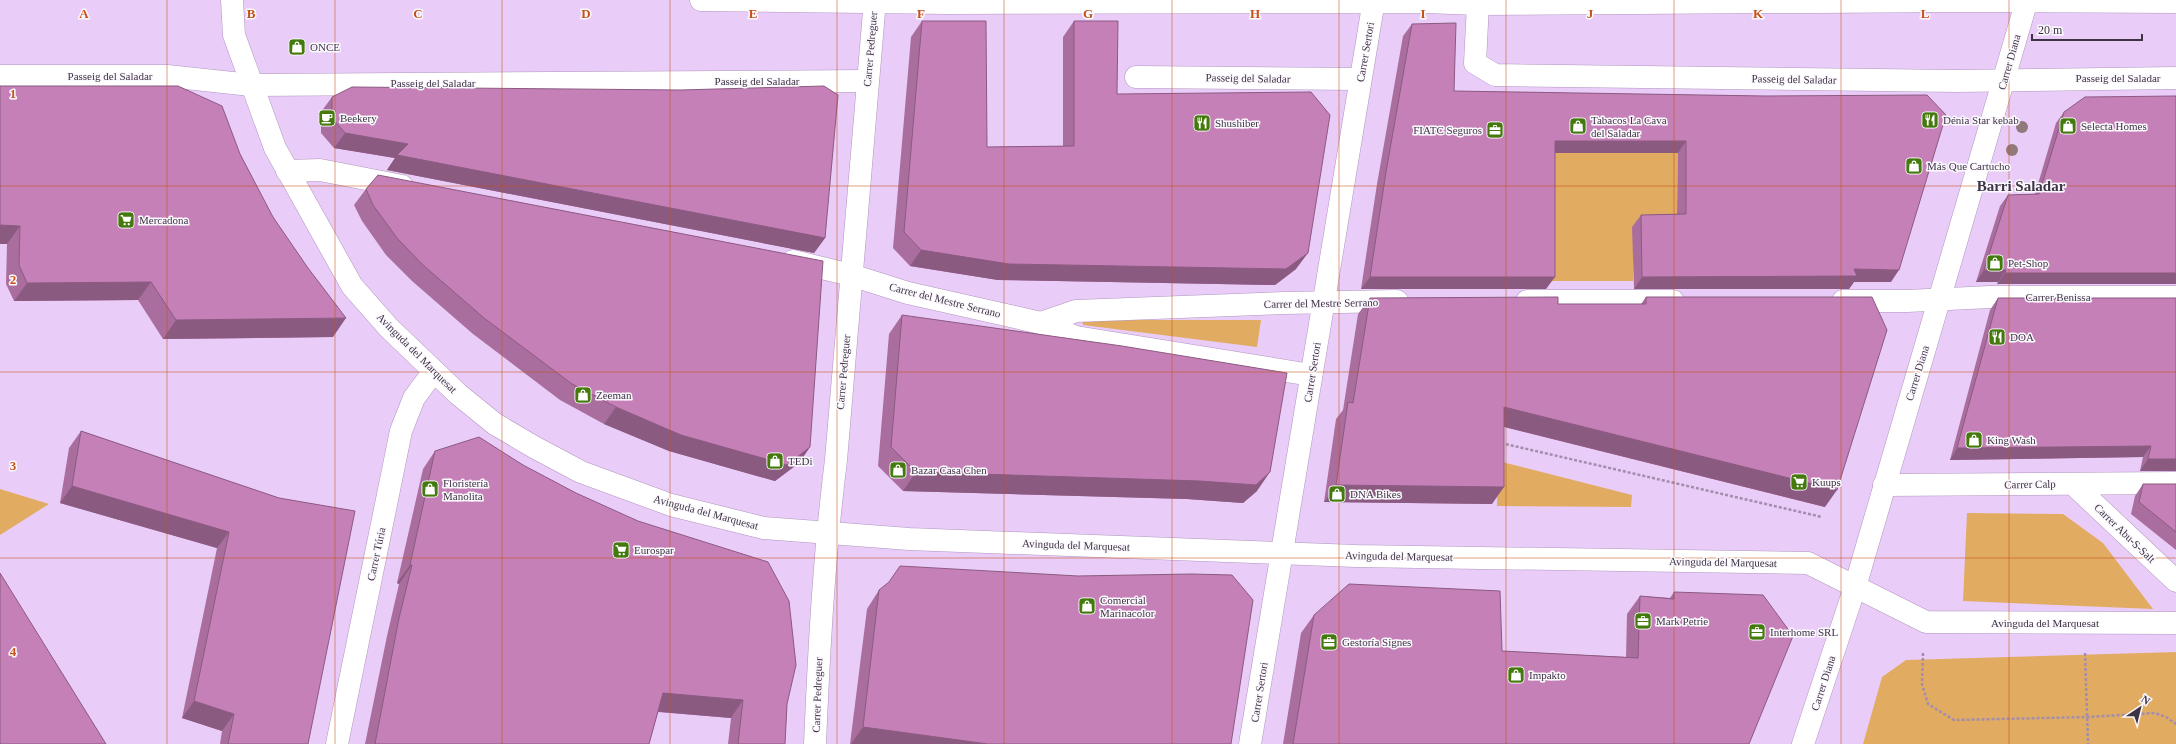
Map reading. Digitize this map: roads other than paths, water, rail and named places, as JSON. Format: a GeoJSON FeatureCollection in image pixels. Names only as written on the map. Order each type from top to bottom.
{"type":"FeatureCollection","features":[{"type":"Feature","properties":{"kind":"street","name":"Avinguda del Marquesat"},"geometry":{"type":"LineString","coordinates":[[232,0],[234,35],[250,85],[275,148],[352,286],[389,328],[458,394],[495,424],[534,448],[581,472],[671,505],[764,528],[909,539],[1282,553],[1808,563],[1855,588],[1926,622],[2176,623]]}},
{"type":"Feature","properties":{"kind":"street"},"geometry":{"type":"LineString","coordinates":[[701,0],[1374,1],[1478,4],[2027,0],[2176,2]]}},
{"type":"Feature","properties":{"kind":"street","name":"Carrer Diana"},"geometry":{"type":"LineString","coordinates":[[1803,744],[1855,588],[2027,0]]}},
{"type":"Feature","properties":{"kind":"street","name":"Carrer Pedreguer"},"geometry":{"type":"LineString","coordinates":[[815,744],[819,638],[827,532],[836,460],[875,1]]}},
{"type":"Feature","properties":{"kind":"street","name":"Carrer Sertori"},"geometry":{"type":"LineString","coordinates":[[1250,744],[1374,1]]}},
{"type":"Feature","properties":{"kind":"street","name":"Passeig del Saladar"},"geometry":{"type":"LineString","coordinates":[[1478,4],[1475,63],[1494,75],[2003,81],[2176,78]]}},
{"type":"Feature","properties":{"kind":"street","name":"Passeig del Saladar"},"geometry":{"type":"LineString","coordinates":[[0,76],[167,76],[250,85],[867,81]]}},
{"type":"Feature","properties":{"kind":"street","name":"Passeig del Saladar"},"geometry":{"type":"LineString","coordinates":[[1136,77],[1360,79]]}},
{"type":"Feature","properties":{"kind":"street"},"geometry":{"type":"LineString","coordinates":[[287,171],[320,170],[421,189]]}},
{"type":"Feature","properties":{"kind":"street","name":"Carrer del Mestre Serrano"},"geometry":{"type":"LineString","coordinates":[[774,257],[851,275],[908,293],[1041,323],[1076,337],[1311,375]]}},
{"type":"Feature","properties":{"kind":"street","name":"Carrer Benissa"},"geometry":{"type":"LineString","coordinates":[[1939,299],[1990,297],[2176,297]]}},
{"type":"Feature","properties":{"kind":"street"},"geometry":{"type":"LineString","coordinates":[[1820,301],[1939,299]]}},
{"type":"Feature","properties":{"kind":"street","name":"Carrer del Mestre Serrano"},"geometry":{"type":"LineString","coordinates":[[1041,323],[1076,311],[1324,302],[1418,301]]}},
{"type":"Feature","properties":{"kind":"street"},"geometry":{"type":"LineString","coordinates":[[1504,301],[1693,301]]}},
{"type":"Feature","properties":{"kind":"street","name":"Carrer Túria"},"geometry":{"type":"LineString","coordinates":[[337,744],[401,431],[414,398],[434,371]]}},
{"type":"Feature","properties":{"kind":"street","name":"Carrer Calp"},"geometry":{"type":"LineString","coordinates":[[1884,485],[2176,483]]}},
{"type":"Feature","properties":{"kind":"street","name":"Carrer Abu-S-Salt"},"geometry":{"type":"LineString","coordinates":[[2074,484],[2176,581]]}},
{"type":"Feature","properties":{"kind":"place","name":"ONCE"},"geometry":{"type":"Point","coordinates":[297,47]}},
{"type":"Feature","properties":{"kind":"place","name":"Beekery"},"geometry":{"type":"Point","coordinates":[327,118]}},
{"type":"Feature","properties":{"kind":"place","name":"Dénia Star kebab"},"geometry":{"type":"Point","coordinates":[1930,120]}},
{"type":"Feature","properties":{"kind":"place","name":"Shushiber"},"geometry":{"type":"Point","coordinates":[1202,123]}},
{"type":"Feature","properties":{"kind":"place","name":"Tabacos La Cava del Saladar"},"geometry":{"type":"Point","coordinates":[1578,126]}},
{"type":"Feature","properties":{"kind":"place","name":"Selecta Homes"},"geometry":{"type":"Point","coordinates":[2068,126]}},
{"type":"Feature","properties":{"kind":"place","name":"FIATC Seguros"},"geometry":{"type":"Point","coordinates":[1495,130]}},
{"type":"Feature","properties":{"kind":"place","name":"Más Que Cartucho"},"geometry":{"type":"Point","coordinates":[1914,166]}},
{"type":"Feature","properties":{"kind":"place","name":"Mercadona"},"geometry":{"type":"Point","coordinates":[126,220]}},
{"type":"Feature","properties":{"kind":"place","name":"Pet-Shop"},"geometry":{"type":"Point","coordinates":[1995,263]}},
{"type":"Feature","properties":{"kind":"place","name":"DOA"},"geometry":{"type":"Point","coordinates":[1997,337]}},
{"type":"Feature","properties":{"kind":"place","name":"Zeeman"},"geometry":{"type":"Point","coordinates":[583,395]}},
{"type":"Feature","properties":{"kind":"place","name":"King Wash"},"geometry":{"type":"Point","coordinates":[1974,440]}},
{"type":"Feature","properties":{"kind":"place","name":"TEDi"},"geometry":{"type":"Point","coordinates":[775,461]}},
{"type":"Feature","properties":{"kind":"place","name":"Bazar Casa Chen"},"geometry":{"type":"Point","coordinates":[898,470]}},
{"type":"Feature","properties":{"kind":"place","name":"Kuups"},"geometry":{"type":"Point","coordinates":[1799,482]}},
{"type":"Feature","properties":{"kind":"place","name":"Floristería Manolita"},"geometry":{"type":"Point","coordinates":[430,489]}},
{"type":"Feature","properties":{"kind":"place","name":"DNA Bikes"},"geometry":{"type":"Point","coordinates":[1337,494]}},
{"type":"Feature","properties":{"kind":"place","name":"Eurospar"},"geometry":{"type":"Point","coordinates":[621,550]}},
{"type":"Feature","properties":{"kind":"place","name":"Comercial Marinacolor"},"geometry":{"type":"Point","coordinates":[1087,606]}},
{"type":"Feature","properties":{"kind":"place","name":"Mark Petrie"},"geometry":{"type":"Point","coordinates":[1643,621]}},
{"type":"Feature","properties":{"kind":"place","name":"Interhome SRL"},"geometry":{"type":"Point","coordinates":[1757,632]}},
{"type":"Feature","properties":{"kind":"place","name":"Gestoría Signes"},"geometry":{"type":"Point","coordinates":[1329,642]}},
{"type":"Feature","properties":{"kind":"place","name":"Impakto"},"geometry":{"type":"Point","coordinates":[1516,675]}},
{"type":"Feature","properties":{"kind":"district","name":"Barri Saladar"},"geometry":{"type":"Point","coordinates":[2021,186]}}]}
